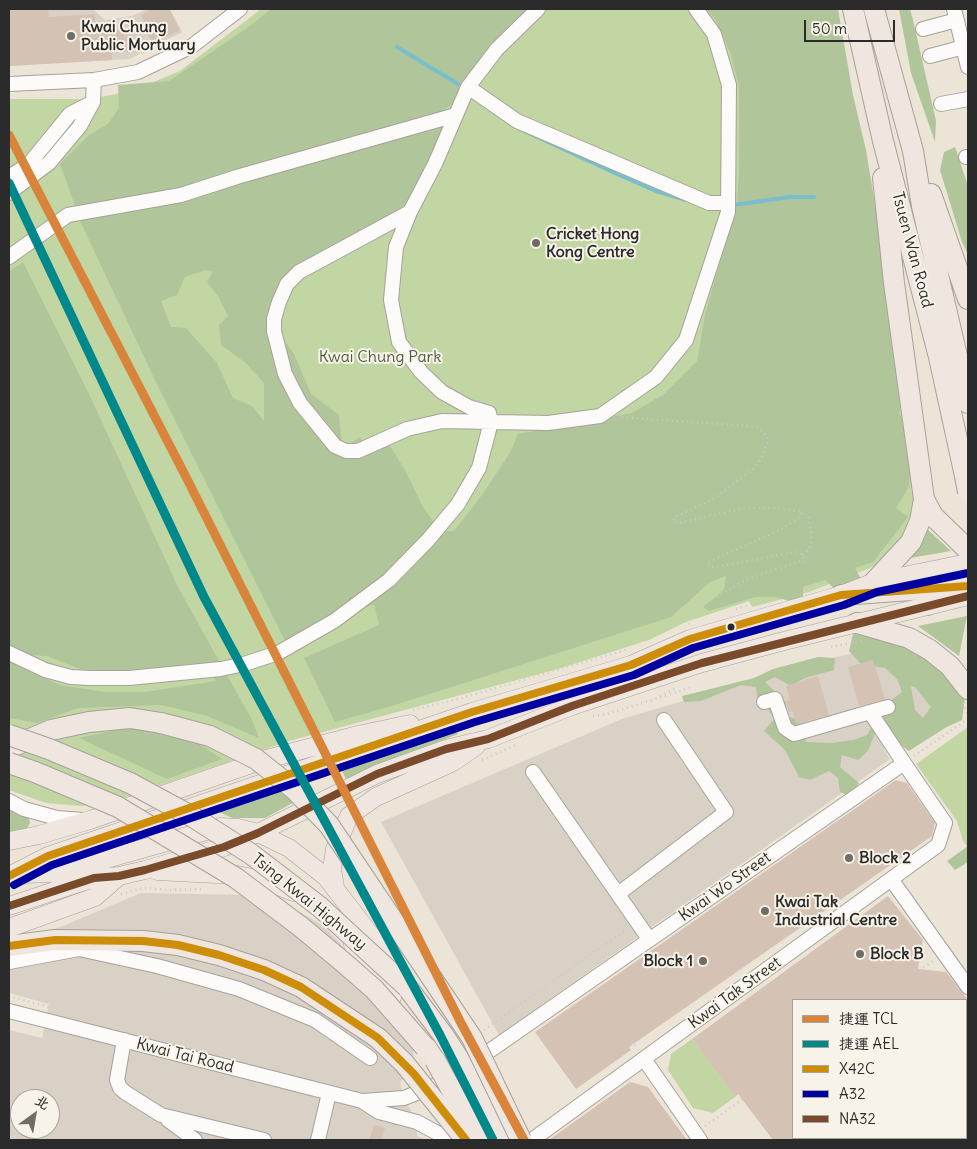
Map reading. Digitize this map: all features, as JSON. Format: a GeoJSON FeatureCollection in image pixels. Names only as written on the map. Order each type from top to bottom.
{"type":"FeatureCollection","features":[{"type":"Feature","properties":{"kind":"highway","name":"Tsuen Wan Road"},"geometry":{"type":"LineString","coordinates":[[853,9],[883,141],[939,357],[966,484]]}},
{"type":"Feature","properties":{"kind":"highway","name":"Tsuen Wan Road"},"geometry":{"type":"LineString","coordinates":[[874,9],[913,150],[922,206],[968,403]]}},
{"type":"Feature","properties":{"kind":"highway"},"geometry":{"type":"LineString","coordinates":[[874,582],[911,542],[920,521],[924,499],[886,219],[882,169],[883,141]]}},
{"type":"Feature","properties":{"kind":"highway"},"geometry":{"type":"LineString","coordinates":[[913,150],[929,187],[968,299]]}},
{"type":"Feature","properties":{"kind":"highway"},"geometry":{"type":"LineString","coordinates":[[924,499],[933,516],[967,556]]}},
{"type":"Feature","properties":{"kind":"highway"},"geometry":{"type":"LineString","coordinates":[[841,595],[967,587]]}},
{"type":"Feature","properties":{"kind":"highway"},"geometry":{"type":"LineString","coordinates":[[927,605],[967,587]]}},
{"type":"Feature","properties":{"kind":"highway"},"geometry":{"type":"LineString","coordinates":[[859,633],[909,638],[930,650],[950,666],[968,689]]}},
{"type":"Feature","properties":{"kind":"highway"},"geometry":{"type":"LineString","coordinates":[[9,748],[50,730],[89,722],[130,718],[161,723],[210,736],[256,758],[295,790],[329,825],[472,1038],[521,1140]]}},
{"type":"Feature","properties":{"kind":"highway","name":"Tsing Kwai Highway"},"geometry":{"type":"LineString","coordinates":[[9,735],[114,776],[193,817],[251,854],[320,907],[407,987],[444,1036],[511,1140]]}},
{"type":"Feature","properties":{"kind":"highway","name":"Tsing Kwai Highway"},"geometry":{"type":"LineString","coordinates":[[9,763],[118,807],[236,878],[301,927],[374,989],[426,1047],[479,1140]]}},
{"type":"Feature","properties":{"kind":"highway"},"geometry":{"type":"LineString","coordinates":[[9,946],[55,940],[143,941],[178,945],[220,955],[264,970],[301,987],[378,1038],[414,1074],[466,1140]]}},
{"type":"Feature","properties":{"kind":"main road"},"geometry":{"type":"LineString","coordinates":[[12,875],[48,856],[472,712],[631,665],[690,639],[841,595],[874,582],[967,556]]}},
{"type":"Feature","properties":{"kind":"main road"},"geometry":{"type":"LineString","coordinates":[[9,906],[94,878],[119,876],[145,870],[224,847],[258,833],[377,774],[446,749],[488,739],[572,706],[702,663],[859,633],[927,605]]}},
{"type":"Feature","properties":{"kind":"main road"},"geometry":{"type":"LineString","coordinates":[[9,841],[39,835],[90,820],[263,760],[358,735],[472,712]]}},
{"type":"Feature","properties":{"kind":"main road"},"geometry":{"type":"LineString","coordinates":[[335,886],[332,869],[335,849],[342,830],[356,810],[376,797],[453,762],[488,739]]}},
{"type":"Feature","properties":{"kind":"main road"},"geometry":{"type":"LineString","coordinates":[[12,875],[56,873],[220,827],[238,828],[258,833],[301,856],[335,886],[469,1065],[521,1140]]}},
{"type":"Feature","properties":{"kind":"main road"},"geometry":{"type":"LineString","coordinates":[[224,847],[252,852],[272,860],[289,872],[310,892],[339,927],[495,1140]]}},
{"type":"Feature","properties":{"kind":"main road"},"geometry":{"type":"LineString","coordinates":[[145,870],[222,873],[262,880],[297,894],[316,906],[339,927]]}},
{"type":"Feature","properties":{"kind":"main road"},"geometry":{"type":"LineString","coordinates":[[9,928],[95,897],[119,876]]}},
{"type":"Feature","properties":{"kind":"street"},"geometry":{"type":"LineString","coordinates":[[9,84],[94,80],[138,72],[192,46],[240,9]]}},
{"type":"Feature","properties":{"kind":"street"},"geometry":{"type":"LineString","coordinates":[[9,653],[29,664],[57,674],[71,677],[111,679],[221,668],[250,662],[278,653],[355,608],[389,580],[428,540],[458,504],[480,468],[491,422],[490,413],[469,407],[442,392],[421,372],[399,342],[391,300],[396,248],[410,212],[435,164],[468,87],[497,49],[538,9]]}},
{"type":"Feature","properties":{"kind":"street"},"geometry":{"type":"LineString","coordinates":[[410,212],[302,270],[290,280],[279,302],[274,319],[276,344],[285,374],[305,410],[330,441],[346,451],[362,450],[406,429],[436,422],[548,423],[600,416],[656,377],[686,340],[728,212],[729,86],[714,34],[696,9]]}},
{"type":"Feature","properties":{"kind":"street"},"geometry":{"type":"LineString","coordinates":[[923,29],[956,15],[968,67]]}},
{"type":"Feature","properties":{"kind":"street"},"geometry":{"type":"LineString","coordinates":[[930,56],[964,47]]}},
{"type":"Feature","properties":{"kind":"street"},"geometry":{"type":"LineString","coordinates":[[9,193],[49,163],[80,126],[93,102],[94,80]]}},
{"type":"Feature","properties":{"kind":"street"},"geometry":{"type":"LineString","coordinates":[[468,87],[517,121],[692,197],[709,203],[728,203]]}},
{"type":"Feature","properties":{"kind":"street"},"geometry":{"type":"LineString","coordinates":[[941,104],[968,99]]}},
{"type":"Feature","properties":{"kind":"street"},"geometry":{"type":"LineString","coordinates":[[9,177],[29,164],[70,114],[93,102]]}},
{"type":"Feature","properties":{"kind":"street"},"geometry":{"type":"LineString","coordinates":[[9,257],[68,215],[182,195],[240,176],[456,115]]}},
{"type":"Feature","properties":{"kind":"street"},"geometry":{"type":"LineString","coordinates":[[775,699],[785,728],[794,734],[888,707]]}},
{"type":"Feature","properties":{"kind":"street"},"geometry":{"type":"LineString","coordinates":[[870,712],[904,764]]}},
{"type":"Feature","properties":{"kind":"street"},"geometry":{"type":"LineString","coordinates":[[618,894],[726,812],[664,720]]}},
{"type":"Feature","properties":{"kind":"street","name":"Kwai Tak Street"},"geometry":{"type":"LineString","coordinates":[[532,1140],[644,1054],[938,845],[945,823],[904,764]]}},
{"type":"Feature","properties":{"kind":"street","name":"Kwai Wo Street"},"geometry":{"type":"LineString","coordinates":[[469,1065],[904,764]]}},
{"type":"Feature","properties":{"kind":"street"},"geometry":{"type":"LineString","coordinates":[[533,772],[649,939]]}},
{"type":"Feature","properties":{"kind":"street"},"geometry":{"type":"LineString","coordinates":[[9,802],[24,809],[57,818],[90,820]]}},
{"type":"Feature","properties":{"kind":"street"},"geometry":{"type":"LineString","coordinates":[[891,880],[968,987]]}},
{"type":"Feature","properties":{"kind":"street"},"geometry":{"type":"LineString","coordinates":[[9,962],[79,949],[157,966],[239,989],[315,1020],[370,1058]]}},
{"type":"Feature","properties":{"kind":"street","name":"Kwai Tai Road"},"geometry":{"type":"LineString","coordinates":[[9,1011],[362,1101],[404,1098],[452,1079]]}},
{"type":"Feature","properties":{"kind":"street"},"geometry":{"type":"LineString","coordinates":[[124,1040],[117,1073],[120,1088],[195,1140]]}},
{"type":"Feature","properties":{"kind":"street"},"geometry":{"type":"LineString","coordinates":[[644,1054],[701,1135]]}},
{"type":"Feature","properties":{"kind":"street"},"geometry":{"type":"LineString","coordinates":[[318,1140],[329,1093]]}},
{"type":"Feature","properties":{"kind":"street","name":"Kwai Tai Road"},"geometry":{"type":"LineString","coordinates":[[362,1101],[379,1112],[417,1122],[450,1140]]}},
{"type":"Feature","properties":{"kind":"street"},"geometry":{"type":"LineString","coordinates":[[161,1115],[264,1140]]}},
{"type":"Feature","properties":{"kind":"path"},"geometry":{"type":"LineString","coordinates":[[133,42],[140,47],[144,55]]}},
{"type":"Feature","properties":{"kind":"path"},"geometry":{"type":"LineString","coordinates":[[632,418],[759,428],[768,441],[762,458],[754,468],[715,498],[675,517],[673,521],[678,523],[746,508],[778,508],[802,512],[799,518],[780,530],[707,563],[709,566],[716,567],[797,552],[803,555]]}},
{"type":"Feature","properties":{"kind":"path"},"geometry":{"type":"LineString","coordinates":[[803,555],[809,549],[812,538],[808,515]]}},
{"type":"Feature","properties":{"kind":"path"},"geometry":{"type":"LineString","coordinates":[[689,612],[750,578],[804,561],[803,555]]}},
{"type":"Feature","properties":{"kind":"path"},"geometry":{"type":"LineString","coordinates":[[830,648],[859,633]]}},
{"type":"Feature","properties":{"kind":"path"},"geometry":{"type":"LineString","coordinates":[[592,716],[607,714],[690,688]]}},
{"type":"Feature","properties":{"kind":"path"},"geometry":{"type":"LineString","coordinates":[[904,764],[968,719]]}},
{"type":"Feature","properties":{"kind":"path"},"geometry":{"type":"LineString","coordinates":[[474,764],[517,745]]}},
{"type":"Feature","properties":{"kind":"path"},"geometry":{"type":"LineString","coordinates":[[477,1032],[482,1031],[637,922]]}},
{"type":"Feature","properties":{"kind":"path"},"geometry":{"type":"LineString","coordinates":[[880,999],[940,956]]}},
{"type":"Feature","properties":{"kind":"path"},"geometry":{"type":"LineString","coordinates":[[593,987],[639,1052],[644,1054]]}},
{"type":"Feature","properties":{"kind":"path"},"geometry":{"type":"LineString","coordinates":[[701,1135],[792,1063]]}},
{"type":"Feature","properties":{"kind":"shaded area","name":"Kwai Chung Public Mortuary"},"geometry":{"type":"Polygon","coordinates":[[[9,9],[94,10],[105,20],[132,16],[147,9],[170,9],[182,32],[130,59],[9,66],[9,9]]]}},
{"type":"Feature","properties":{"kind":"shaded area"},"geometry":{"type":"Polygon","coordinates":[[[853,653],[892,660],[950,717],[906,748],[898,738],[884,749],[890,759],[499,1035],[381,822],[622,719],[804,665],[853,653]]]}},
{"type":"Feature","properties":{"kind":"shaded area"},"geometry":{"type":"Polygon","coordinates":[[[141,893],[248,895],[283,902],[322,925],[340,943],[373,985],[414,1049],[412,1063],[400,1083],[404,1098],[417,1122],[417,1136],[427,1140],[9,1140],[9,1030],[42,1038],[49,1004],[9,993],[9,944],[63,926],[141,893]]]}},
{"type":"Feature","properties":{"kind":"shaded area"},"geometry":{"type":"Polygon","coordinates":[[[967,1073],[968,1140],[875,1140],[967,1139],[967,1073]]]}},
{"type":"Feature","properties":{"kind":"green space","name":"Kwai Chung Park"},"geometry":{"type":"Polygon","coordinates":[[[261,9],[833,9],[856,123],[914,481],[911,491],[916,490],[916,512],[893,555],[870,568],[809,592],[752,607],[749,601],[686,622],[649,640],[558,669],[289,741],[108,803],[81,806],[46,803],[9,790],[9,99],[90,99],[132,91],[180,71],[261,9]]]}},
{"type":"Feature","properties":{"kind":"green space"},"geometry":{"type":"Polygon","coordinates":[[[271,9],[529,9],[467,75],[456,102],[441,111],[446,127],[410,201],[390,215],[290,273],[270,321],[294,354],[311,394],[339,415],[342,448],[360,437],[366,450],[388,443],[405,470],[423,507],[440,531],[454,531],[482,495],[511,451],[518,434],[632,413],[664,394],[697,361],[705,315],[737,201],[739,172],[739,86],[731,55],[716,20],[706,9],[838,9],[853,95],[866,150],[904,378],[899,414],[912,432],[909,486],[896,508],[908,517],[873,562],[855,568],[862,581],[841,595],[825,580],[803,587],[803,605],[775,597],[755,597],[709,611],[703,607],[724,590],[726,576],[710,582],[671,617],[392,706],[335,722],[304,658],[379,625],[374,604],[285,641],[154,378],[82,225],[60,164],[89,135],[108,124],[119,108],[118,85],[169,81],[250,26],[271,9]],[[206,270],[185,277],[177,295],[161,301],[171,327],[186,328],[217,363],[233,398],[252,406],[264,421],[264,383],[246,363],[221,345],[219,325],[228,316],[218,296],[207,282],[213,272],[206,270]]]}},
{"type":"Feature","properties":{"kind":"green space"},"geometry":{"type":"Polygon","coordinates":[[[899,9],[910,9],[913,20],[936,121],[935,142],[911,73],[899,9]]]}},
{"type":"Feature","properties":{"kind":"green space"},"geometry":{"type":"Polygon","coordinates":[[[955,147],[968,186],[968,255],[962,242],[940,170],[944,152],[955,147]]]}},
{"type":"Feature","properties":{"kind":"green space"},"geometry":{"type":"Polygon","coordinates":[[[23,262],[88,392],[178,587],[252,720],[259,738],[207,716],[161,705],[78,708],[37,723],[9,718],[9,662],[60,685],[105,692],[145,692],[216,681],[206,664],[171,670],[98,673],[77,668],[47,656],[29,655],[9,645],[9,272],[23,262]]]}},
{"type":"Feature","properties":{"kind":"green space"},"geometry":{"type":"Polygon","coordinates":[[[926,528],[951,551],[910,558],[926,528]]]}},
{"type":"Feature","properties":{"kind":"green space"},"geometry":{"type":"Polygon","coordinates":[[[967,616],[959,656],[918,626],[967,616]]]}},
{"type":"Feature","properties":{"kind":"green space"},"geometry":{"type":"Polygon","coordinates":[[[853,634],[873,635],[908,643],[935,665],[965,697],[962,720],[945,728],[909,751],[885,733],[876,712],[902,692],[897,679],[885,668],[861,664],[849,651],[853,634]],[[911,686],[915,710],[923,718],[931,707],[915,687],[911,686]]]}},
{"type":"Feature","properties":{"kind":"green space"},"geometry":{"type":"Polygon","coordinates":[[[818,657],[835,658],[834,670],[805,678],[791,686],[775,677],[765,682],[786,702],[784,716],[798,719],[806,742],[831,743],[853,740],[867,735],[875,721],[875,733],[868,751],[858,760],[842,755],[840,767],[859,783],[850,796],[840,792],[838,778],[829,771],[810,780],[799,777],[785,750],[764,731],[775,718],[757,697],[756,687],[741,685],[701,701],[684,702],[682,696],[754,678],[773,669],[818,657]]]}},
{"type":"Feature","properties":{"kind":"green space"},"geometry":{"type":"Polygon","coordinates":[[[129,727],[188,737],[222,759],[167,779],[79,738],[129,727]]]}},
{"type":"Feature","properties":{"kind":"green space"},"geometry":{"type":"Polygon","coordinates":[[[968,727],[968,848],[963,841],[957,821],[916,764],[968,727]]]}},
{"type":"Feature","properties":{"kind":"green space"},"geometry":{"type":"Polygon","coordinates":[[[456,729],[458,734],[346,779],[339,765],[456,729]]]}},
{"type":"Feature","properties":{"kind":"green space"},"geometry":{"type":"Polygon","coordinates":[[[284,786],[300,799],[265,818],[232,818],[217,811],[284,786]]]}},
{"type":"Feature","properties":{"kind":"green space"},"geometry":{"type":"Polygon","coordinates":[[[9,799],[24,803],[30,823],[24,833],[9,836],[9,799]]]}},
{"type":"Feature","properties":{"kind":"green space"},"geometry":{"type":"Polygon","coordinates":[[[968,846],[968,862],[955,870],[947,861],[968,846]]]}},
{"type":"Feature","properties":{"kind":"green space"},"geometry":{"type":"Polygon","coordinates":[[[692,1039],[735,1097],[713,1113],[693,1108],[668,1070],[671,1054],[692,1039]]]}},
{"type":"Feature","properties":{"kind":"building","name":"Kwai Chung Public Mortuary"},"geometry":{"type":"Polygon","coordinates":[[[9,9],[48,9],[49,17],[95,14],[96,31],[132,29],[134,51],[112,53],[112,60],[9,66],[9,9]]]}},
{"type":"Feature","properties":{"kind":"building"},"geometry":{"type":"Polygon","coordinates":[[[153,9],[169,9],[180,30],[153,44],[144,28],[148,28],[141,15],[153,9]]]}},
{"type":"Feature","properties":{"kind":"building"},"geometry":{"type":"Polygon","coordinates":[[[873,660],[885,699],[859,706],[848,667],[873,660]]]}},
{"type":"Feature","properties":{"kind":"building"},"geometry":{"type":"Polygon","coordinates":[[[818,676],[829,715],[796,724],[793,711],[789,712],[785,701],[790,700],[786,686],[818,676]]]}},
{"type":"Feature","properties":{"kind":"building","name":"Kwai Tak Industrial Centre"},"geometry":{"type":"Polygon","coordinates":[[[896,780],[907,783],[935,823],[932,836],[629,1047],[631,1050],[576,1089],[535,1032],[896,780]]]}},
{"type":"Feature","properties":{"kind":"building"},"geometry":{"type":"Polygon","coordinates":[[[888,896],[923,940],[918,969],[946,972],[968,1000],[792,999],[793,1140],[773,1140],[738,1094],[735,1097],[692,1039],[888,896]]]}},
{"type":"Feature","properties":{"kind":"building"},"geometry":{"type":"Polygon","coordinates":[[[630,1082],[648,1087],[687,1140],[549,1140],[630,1082]]]}},
{"type":"Feature","properties":{"kind":"building"},"geometry":{"type":"Polygon","coordinates":[[[374,1125],[385,1128],[381,1140],[369,1140],[374,1125]]]}},
{"type":"Feature","properties":{"kind":"waterway"},"geometry":{"type":"LineString","coordinates":[[397,47],[458,84]]}},
{"type":"Feature","properties":{"kind":"waterway"},"geometry":{"type":"LineString","coordinates":[[518,128],[656,191],[686,200]]}},
{"type":"Feature","properties":{"kind":"waterway"},"geometry":{"type":"LineString","coordinates":[[733,205],[790,197],[814,197]]}},
{"type":"Feature","properties":{"kind":"metro line","name":"TCL"},"geometry":{"type":"LineString","coordinates":[[9,135],[185,475],[461,1023],[524,1140]]}},
{"type":"Feature","properties":{"kind":"metro line","name":"AEL"},"geometry":{"type":"LineString","coordinates":[[9,183],[204,597],[440,1035],[493,1140]]}},
{"type":"Feature","properties":{"kind":"transit line","name":"A32"},"geometry":{"type":"LineString","coordinates":[[14,885],[52,865],[475,722],[634,675],[693,648],[844,605],[877,592],[968,573]]}},
{"type":"Feature","properties":{"kind":"transit line","name":"X42C"},"geometry":{"type":"LineString","coordinates":[[9,876],[48,856],[472,712],[631,665],[690,639],[841,595],[968,586]]}},
{"type":"Feature","properties":{"kind":"transit line","name":"NA32"},"geometry":{"type":"LineString","coordinates":[[9,906],[94,878],[119,876],[145,870],[224,847],[258,833],[377,774],[446,749],[488,739],[572,706],[702,663],[968,596]]}},
{"type":"Feature","properties":{"kind":"transit line","name":"X42C"},"geometry":{"type":"LineString","coordinates":[[9,946],[55,940],[143,941],[178,945],[219,955],[264,970],[301,987],[378,1038],[414,1074],[466,1140]]}},
{"type":"Feature","properties":{"kind":"place","name":"Kwai Chung Public Mortuary"},"geometry":{"type":"Point","coordinates":[71,36]}},
{"type":"Feature","properties":{"kind":"place","name":"Cricket Hong Kong Centre"},"geometry":{"type":"Point","coordinates":[536,243]}},
{"type":"Feature","properties":{"kind":"place","name":"Block 2"},"geometry":{"type":"Point","coordinates":[849,858]}},
{"type":"Feature","properties":{"kind":"place","name":"Kwai Tak Industrial Centre"},"geometry":{"type":"Point","coordinates":[765,911]}},
{"type":"Feature","properties":{"kind":"place","name":"Block B"},"geometry":{"type":"Point","coordinates":[860,954]}},
{"type":"Feature","properties":{"kind":"place","name":"Block 1"},"geometry":{"type":"Point","coordinates":[703,961]}}]}
